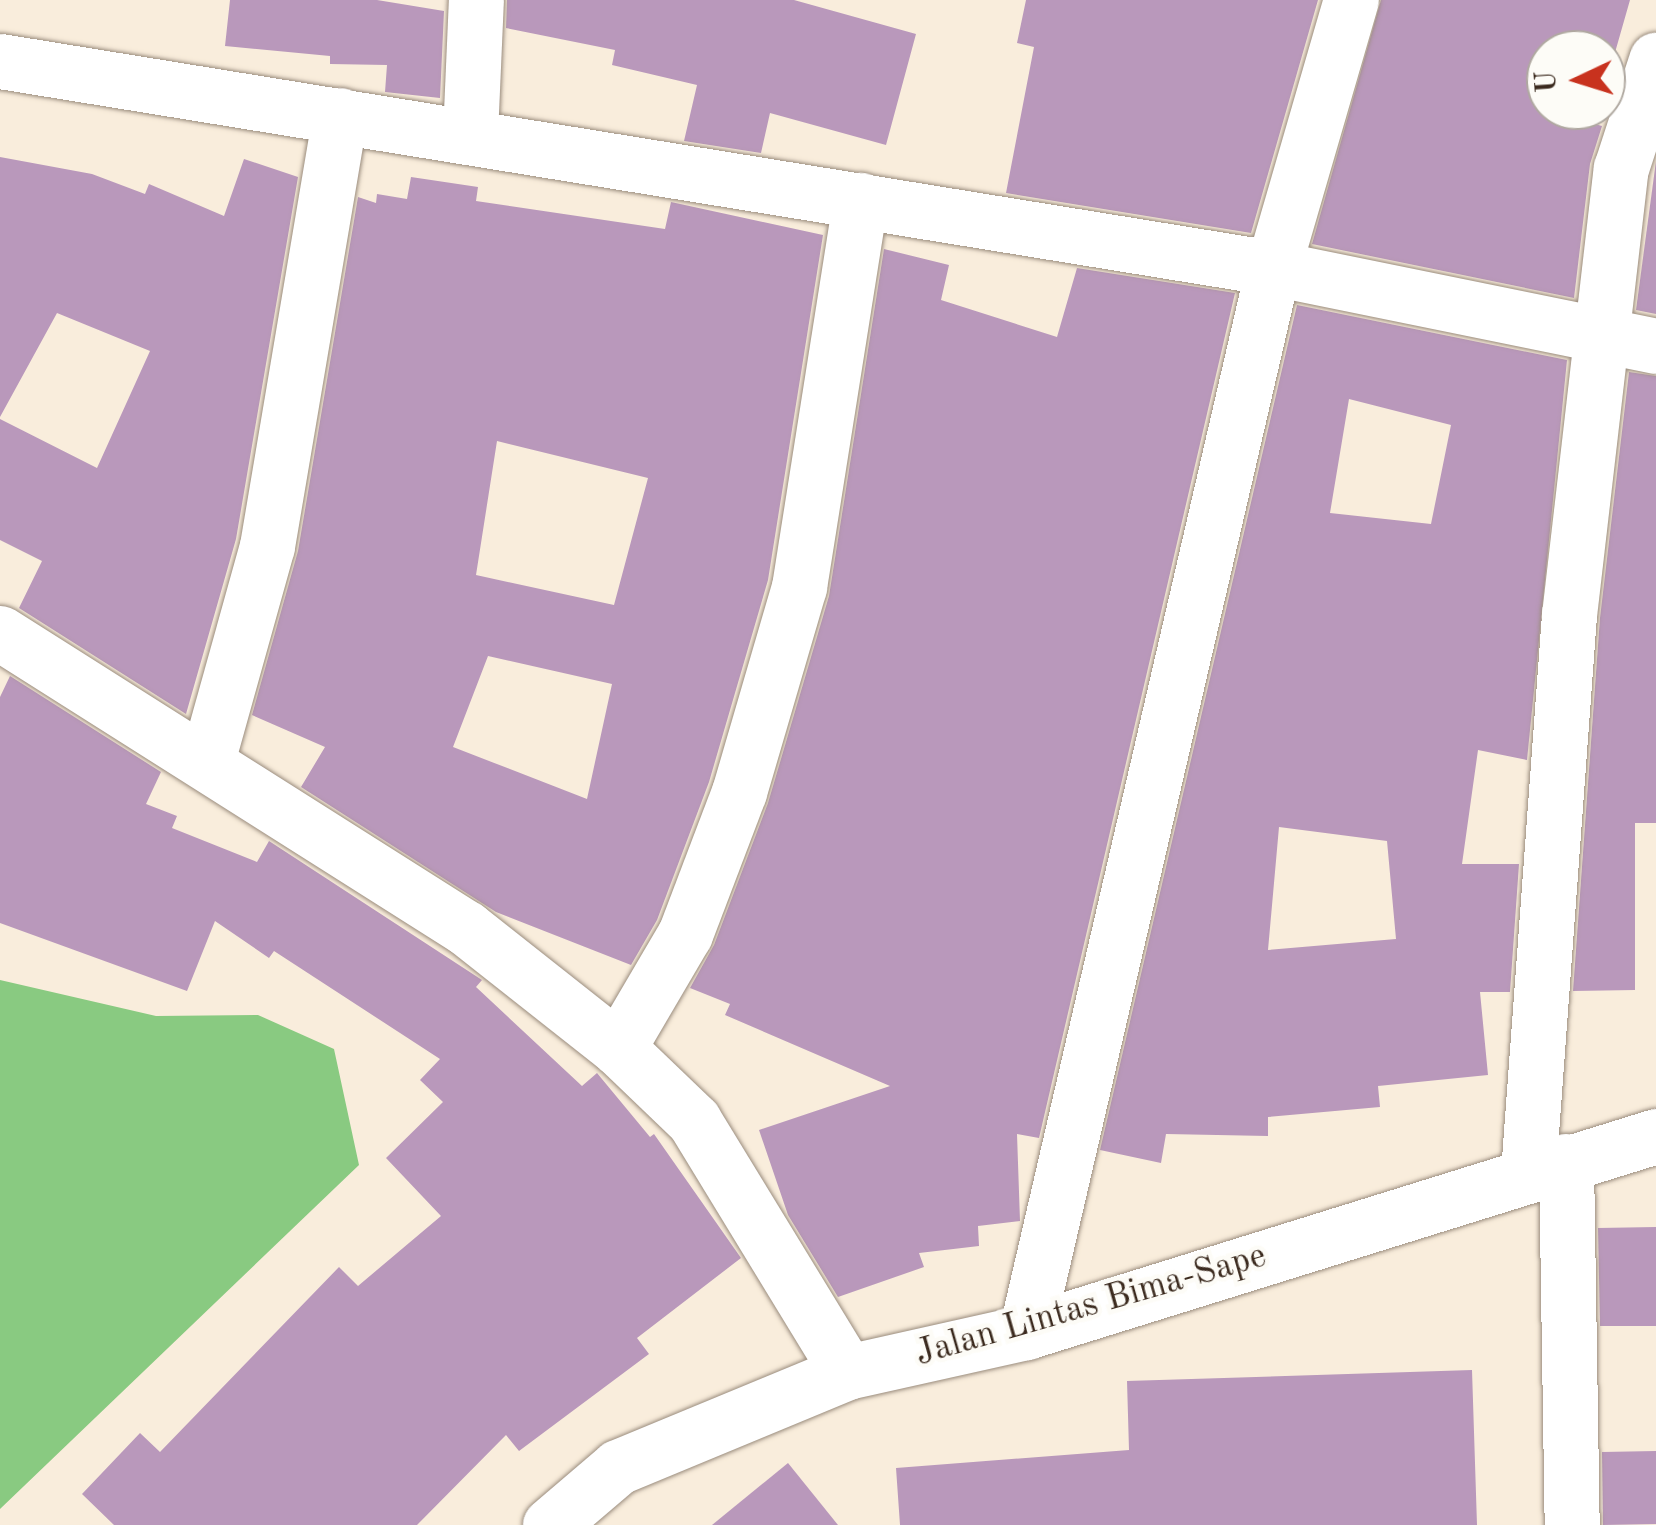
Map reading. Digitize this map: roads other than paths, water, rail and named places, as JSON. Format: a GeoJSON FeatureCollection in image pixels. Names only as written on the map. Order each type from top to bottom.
{"type":"FeatureCollection","features":[{"type":"Feature","properties":{"kind":"main road"},"geometry":{"type":"LineString","coordinates":[[470,135],[476,0]]}},
{"type":"Feature","properties":{"kind":"main road"},"geometry":{"type":"LineString","coordinates":[[1026,1332],[1272,268],[1351,0]]}},
{"type":"Feature","properties":{"kind":"main road"},"geometry":{"type":"LineString","coordinates":[[1572,1525],[1548,1167],[1569,616],[1631,340],[1621,168],[1656,60]]}},
{"type":"Feature","properties":{"kind":"main road"},"geometry":{"type":"LineString","coordinates":[[0,61],[1272,268],[1631,340]]}},
{"type":"Feature","properties":{"kind":"main road"},"geometry":{"type":"LineString","coordinates":[[207,761],[268,546],[340,116]]}},
{"type":"Feature","properties":{"kind":"main road"},"geometry":{"type":"LineString","coordinates":[[618,1048],[685,934],[739,792],[799,587],[860,200]]}},
{"type":"Feature","properties":{"kind":"main road"},"geometry":{"type":"LineString","coordinates":[[0,632],[466,928],[618,1048],[694,1121],[847,1372]]}},
{"type":"Feature","properties":{"kind":"main road","name":"Jalan Lintas Bima-Sape"},"geometry":{"type":"LineString","coordinates":[[550,1525],[618,1467],[847,1372],[1026,1332],[1656,1136]]}}]}
